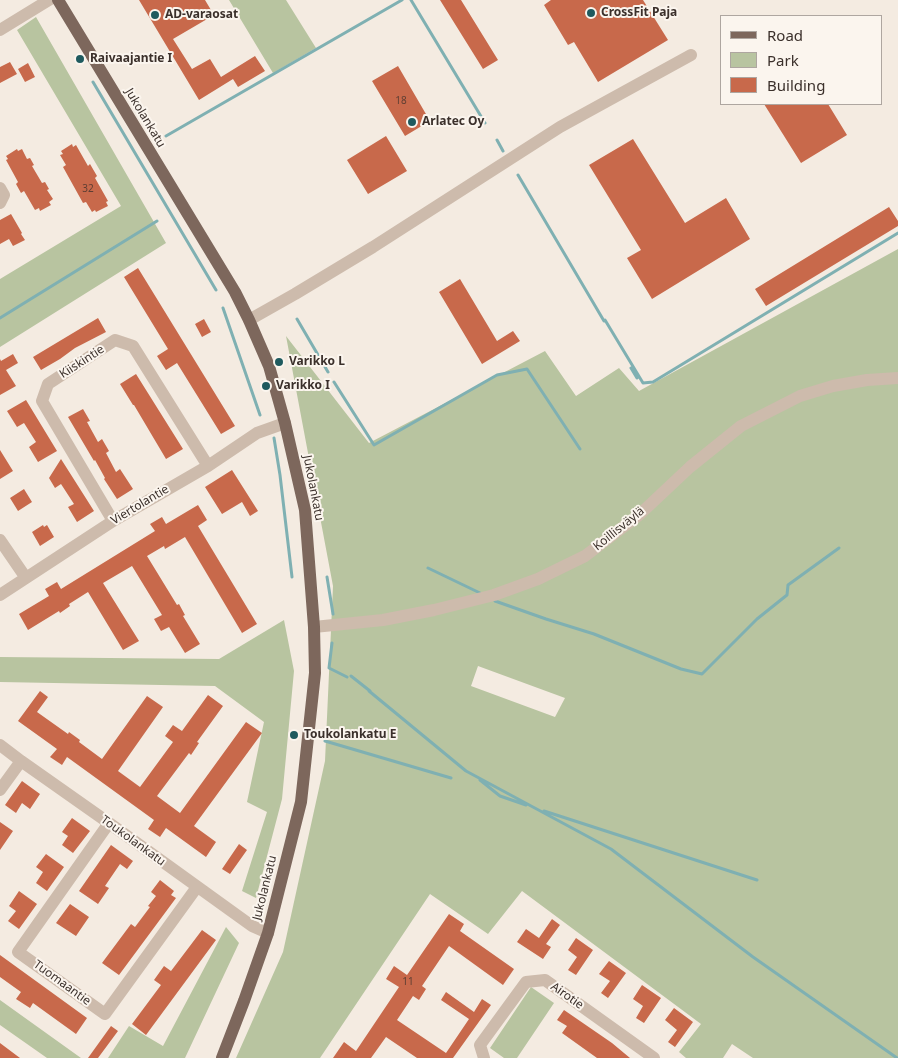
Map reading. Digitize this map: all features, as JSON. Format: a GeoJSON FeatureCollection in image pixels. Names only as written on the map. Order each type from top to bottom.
{"type":"FeatureCollection","features":[{"type":"Feature","properties":{"kind":"main road","name":"Jukolankatu"},"geometry":{"type":"LineString","coordinates":[[58,0],[249,320],[269,366],[305,510],[314,627],[315,673],[302,802],[268,933],[222,1058]]}},
{"type":"Feature","properties":{"kind":"street"},"geometry":{"type":"LineString","coordinates":[[0,30],[49,0]]}},
{"type":"Feature","properties":{"kind":"street"},"geometry":{"type":"LineString","coordinates":[[249,320],[373,247],[560,128],[691,55]]}},
{"type":"Feature","properties":{"kind":"street"},"geometry":{"type":"LineString","coordinates":[[0,188],[4,195],[0,203]]}},
{"type":"Feature","properties":{"kind":"street","name":"Kiiskintie"},"geometry":{"type":"LineString","coordinates":[[113,521],[42,401],[48,384],[115,340],[133,346],[208,466]]}},
{"type":"Feature","properties":{"kind":"street","name":"Koillisväylä"},"geometry":{"type":"LineString","coordinates":[[314,627],[382,620],[434,610],[494,595],[538,579],[585,556],[638,515],[690,467],[742,426],[800,396],[842,384],[898,378]]}},
{"type":"Feature","properties":{"kind":"street","name":"Viertolantie"},"geometry":{"type":"LineString","coordinates":[[0,596],[113,521],[208,466],[257,433],[285,424]]}},
{"type":"Feature","properties":{"kind":"street"},"geometry":{"type":"LineString","coordinates":[[0,540],[26,578]]}},
{"type":"Feature","properties":{"kind":"street","name":"Toukolankatu"},"geometry":{"type":"LineString","coordinates":[[0,745],[252,926],[268,933]]}},
{"type":"Feature","properties":{"kind":"street"},"geometry":{"type":"LineString","coordinates":[[0,790],[21,761]]}},
{"type":"Feature","properties":{"kind":"street","name":"Tuomaantie"},"geometry":{"type":"LineString","coordinates":[[109,823],[18,952],[26,958],[105,1014],[197,887]]}},
{"type":"Feature","properties":{"kind":"street","name":"Airotie"},"geometry":{"type":"LineString","coordinates":[[484,1058],[480,1046],[526,982],[545,980],[654,1058]]}},
{"type":"Feature","properties":{"kind":"green space"},"geometry":{"type":"Polygon","coordinates":[[[229,0],[286,0],[316,48],[273,73],[229,0]]]}},
{"type":"Feature","properties":{"kind":"green space"},"geometry":{"type":"Polygon","coordinates":[[[36,17],[166,243],[0,347],[0,279],[121,206],[17,30],[36,17]]]}},
{"type":"Feature","properties":{"kind":"green space"},"geometry":{"type":"Polygon","coordinates":[[[898,249],[898,1058],[753,1058],[732,1044],[723,1058],[686,1058],[679,1052],[701,1024],[522,891],[488,934],[430,894],[320,1058],[236,1058],[283,952],[325,761],[333,586],[286,336],[369,443],[545,351],[576,396],[619,368],[639,391],[898,249]],[[478,666],[471,686],[555,717],[565,698],[478,666]]]}},
{"type":"Feature","properties":{"kind":"green space"},"geometry":{"type":"Polygon","coordinates":[[[284,620],[294,671],[282,799],[256,898],[242,891],[267,812],[247,802],[264,722],[215,686],[0,682],[0,657],[219,659],[284,620]]]}},
{"type":"Feature","properties":{"kind":"green space"},"geometry":{"type":"Polygon","coordinates":[[[226,927],[239,943],[185,1058],[108,1058],[129,1026],[163,1046],[226,927]]]}},
{"type":"Feature","properties":{"kind":"green space"},"geometry":{"type":"Polygon","coordinates":[[[531,987],[554,1003],[517,1058],[504,1058],[490,1048],[531,987]]]}},
{"type":"Feature","properties":{"kind":"green space"},"geometry":{"type":"Polygon","coordinates":[[[0,1000],[81,1058],[47,1058],[0,1025],[0,1000]]]}},
{"type":"Feature","properties":{"kind":"building"},"geometry":{"type":"Polygon","coordinates":[[[139,0],[205,0],[214,15],[173,39],[192,69],[210,59],[221,77],[255,56],[265,71],[238,87],[233,79],[199,100],[139,0]]]}},
{"type":"Feature","properties":{"kind":"building"},"geometry":{"type":"Polygon","coordinates":[[[440,0],[461,0],[498,60],[483,69],[440,0]]]}},
{"type":"Feature","properties":{"kind":"building"},"geometry":{"type":"Polygon","coordinates":[[[551,0],[643,0],[668,40],[598,82],[574,42],[568,45],[544,5],[551,0]]]}},
{"type":"Feature","properties":{"kind":"building"},"geometry":{"type":"Polygon","coordinates":[[[10,62],[17,74],[0,83],[0,67],[10,62]]]}},
{"type":"Feature","properties":{"kind":"building"},"geometry":{"type":"Polygon","coordinates":[[[28,63],[35,77],[25,82],[18,69],[28,63]]]}},
{"type":"Feature","properties":{"kind":"building"},"geometry":{"type":"Polygon","coordinates":[[[398,66],[430,121],[405,136],[372,81],[398,66]]]}},
{"type":"Feature","properties":{"kind":"building"},"geometry":{"type":"Polygon","coordinates":[[[765,105],[829,105],[847,135],[801,163],[765,105]]]}},
{"type":"Feature","properties":{"kind":"building"},"geometry":{"type":"Polygon","coordinates":[[[386,136],[407,171],[368,194],[347,160],[386,136]]]}},
{"type":"Feature","properties":{"kind":"building"},"geometry":{"type":"Polygon","coordinates":[[[633,139],[685,223],[726,198],[750,239],[652,299],[627,258],[641,250],[589,165],[633,139]]]}},
{"type":"Feature","properties":{"kind":"building"},"geometry":{"type":"Polygon","coordinates":[[[72,144],[73,147],[76,145],[88,166],[90,164],[97,176],[95,178],[108,201],[106,202],[108,206],[96,212],[95,210],[92,212],[86,202],[83,203],[63,167],[66,165],[60,155],[63,154],[61,151],[72,144]]]}},
{"type":"Feature","properties":{"kind":"building"},"geometry":{"type":"Polygon","coordinates":[[[17,149],[18,151],[22,149],[27,159],[30,158],[34,165],[32,166],[42,183],[45,182],[49,189],[47,190],[53,199],[49,202],[51,205],[40,211],[39,208],[35,210],[24,191],[21,193],[16,184],[18,182],[6,160],[8,159],[6,156],[17,149]]]}},
{"type":"Feature","properties":{"kind":"building"},"geometry":{"type":"Polygon","coordinates":[[[889,207],[898,221],[898,226],[766,306],[755,289],[889,207]]]}},
{"type":"Feature","properties":{"kind":"building"},"geometry":{"type":"Polygon","coordinates":[[[11,214],[25,240],[13,246],[9,239],[0,244],[0,220],[11,214]]]}},
{"type":"Feature","properties":{"kind":"building"},"geometry":{"type":"Polygon","coordinates":[[[138,268],[235,426],[221,434],[177,363],[166,370],[157,356],[168,349],[124,277],[138,268]]]}},
{"type":"Feature","properties":{"kind":"building"},"geometry":{"type":"Polygon","coordinates":[[[460,279],[497,341],[513,331],[520,341],[482,364],[439,292],[460,279]]]}},
{"type":"Feature","properties":{"kind":"building"},"geometry":{"type":"Polygon","coordinates":[[[98,318],[106,332],[75,348],[41,370],[33,357],[98,318]]]}},
{"type":"Feature","properties":{"kind":"building"},"geometry":{"type":"Polygon","coordinates":[[[204,319],[211,332],[202,337],[195,324],[204,319]]]}},
{"type":"Feature","properties":{"kind":"building"},"geometry":{"type":"Polygon","coordinates":[[[13,354],[18,363],[6,370],[16,386],[0,395],[0,359],[1,361],[13,354]]]}},
{"type":"Feature","properties":{"kind":"building"},"geometry":{"type":"Polygon","coordinates":[[[136,374],[183,449],[166,459],[120,384],[136,374]]]}},
{"type":"Feature","properties":{"kind":"building"},"geometry":{"type":"Polygon","coordinates":[[[26,400],[57,451],[38,462],[29,447],[36,442],[24,423],[17,427],[7,411],[26,400]]]}},
{"type":"Feature","properties":{"kind":"building"},"geometry":{"type":"Polygon","coordinates":[[[83,409],[90,421],[87,422],[98,442],[102,439],[109,451],[106,453],[116,472],[120,469],[133,489],[117,499],[68,417],[83,409]]]}},
{"type":"Feature","properties":{"kind":"building"},"geometry":{"type":"Polygon","coordinates":[[[0,450],[13,471],[0,479],[0,450]]]}},
{"type":"Feature","properties":{"kind":"building"},"geometry":{"type":"Polygon","coordinates":[[[61,459],[94,511],[77,522],[68,507],[74,504],[61,484],[55,488],[49,478],[61,459]]]}},
{"type":"Feature","properties":{"kind":"building"},"geometry":{"type":"Polygon","coordinates":[[[232,470],[258,511],[250,516],[242,502],[222,514],[205,487],[232,470]]]}},
{"type":"Feature","properties":{"kind":"building"},"geometry":{"type":"Polygon","coordinates":[[[24,489],[32,502],[18,511],[10,498],[24,489]]]}},
{"type":"Feature","properties":{"kind":"building"},"geometry":{"type":"Polygon","coordinates":[[[198,505],[207,520],[198,526],[257,624],[242,633],[185,537],[165,549],[164,546],[147,556],[177,605],[179,604],[185,615],[183,616],[200,644],[185,653],[169,627],[161,631],[154,619],[162,615],[132,566],[103,583],[139,641],[123,650],[88,592],[69,604],[70,606],[60,613],[59,611],[28,630],[19,614],[49,596],[45,589],[57,582],[61,589],[155,531],[150,524],[162,517],[166,524],[198,505]]]}},
{"type":"Feature","properties":{"kind":"building"},"geometry":{"type":"Polygon","coordinates":[[[43,525],[44,527],[47,525],[54,537],[40,546],[32,532],[43,525]]]}},
{"type":"Feature","properties":{"kind":"building"},"geometry":{"type":"Polygon","coordinates":[[[40,691],[48,697],[37,712],[68,734],[69,732],[102,759],[147,696],[163,707],[118,771],[140,787],[173,742],[165,736],[173,725],[182,731],[208,695],[223,706],[197,742],[199,743],[191,755],[189,753],[157,796],[180,813],[246,722],[262,733],[194,826],[216,842],[206,857],[166,828],[160,837],[148,829],[154,820],[67,757],[62,765],[50,757],[57,749],[18,721],[40,691]]]}},
{"type":"Feature","properties":{"kind":"building"},"geometry":{"type":"Polygon","coordinates":[[[22,781],[40,794],[30,809],[22,803],[16,813],[5,805],[22,781]]]}},
{"type":"Feature","properties":{"kind":"building"},"geometry":{"type":"Polygon","coordinates":[[[72,818],[90,831],[73,853],[62,845],[68,836],[62,832],[72,818]]]}},
{"type":"Feature","properties":{"kind":"building"},"geometry":{"type":"Polygon","coordinates":[[[0,822],[13,831],[0,850],[0,822]]]}},
{"type":"Feature","properties":{"kind":"building"},"geometry":{"type":"Polygon","coordinates":[[[239,844],[247,850],[230,874],[222,869],[239,844]]]}},
{"type":"Feature","properties":{"kind":"building"},"geometry":{"type":"Polygon","coordinates":[[[111,845],[133,861],[127,869],[120,864],[105,886],[109,888],[98,904],[79,891],[111,845]]]}},
{"type":"Feature","properties":{"kind":"building"},"geometry":{"type":"Polygon","coordinates":[[[46,854],[64,867],[47,891],[36,883],[43,872],[36,867],[46,854]]]}},
{"type":"Feature","properties":{"kind":"building"},"geometry":{"type":"Polygon","coordinates":[[[160,880],[174,891],[171,895],[176,898],[119,975],[102,963],[131,924],[135,927],[150,907],[148,906],[156,896],[151,892],[160,880]]]}},
{"type":"Feature","properties":{"kind":"building"},"geometry":{"type":"Polygon","coordinates":[[[19,891],[37,904],[19,929],[8,921],[16,911],[9,906],[19,891]]]}},
{"type":"Feature","properties":{"kind":"building"},"geometry":{"type":"Polygon","coordinates":[[[70,904],[89,917],[76,936],[56,923],[70,904]]]}},
{"type":"Feature","properties":{"kind":"building"},"geometry":{"type":"Polygon","coordinates":[[[449,914],[464,924],[460,931],[514,969],[503,985],[449,946],[422,986],[426,989],[419,1000],[413,996],[397,1020],[446,1053],[469,1019],[441,1000],[446,992],[474,1012],[482,999],[491,1005],[453,1058],[417,1058],[386,1037],[371,1058],[333,1058],[344,1042],[356,1051],[399,987],[386,979],[394,966],[407,975],[449,914]]]}},
{"type":"Feature","properties":{"kind":"building"},"geometry":{"type":"Polygon","coordinates":[[[552,919],[560,925],[546,944],[551,947],[543,959],[517,942],[526,929],[539,938],[552,919]]]}},
{"type":"Feature","properties":{"kind":"building"},"geometry":{"type":"Polygon","coordinates":[[[202,930],[216,940],[146,1035],[132,1024],[161,985],[154,980],[164,966],[171,971],[202,930]]]}},
{"type":"Feature","properties":{"kind":"building"},"geometry":{"type":"Polygon","coordinates":[[[576,938],[593,950],[576,975],[568,970],[577,957],[568,950],[576,938]]]}},
{"type":"Feature","properties":{"kind":"building"},"geometry":{"type":"Polygon","coordinates":[[[0,955],[87,1018],[76,1034],[33,1003],[30,1008],[16,999],[21,992],[0,977],[0,955]]]}},
{"type":"Feature","properties":{"kind":"building"},"geometry":{"type":"Polygon","coordinates":[[[609,961],[626,973],[608,998],[601,993],[610,981],[599,974],[609,961]]]}},
{"type":"Feature","properties":{"kind":"building"},"geometry":{"type":"Polygon","coordinates":[[[642,985],[661,998],[644,1023],[636,1018],[643,1006],[633,999],[642,985]]]}},
{"type":"Feature","properties":{"kind":"building"},"geometry":{"type":"Polygon","coordinates":[[[674,1008],[693,1022],[675,1047],[668,1042],[677,1030],[665,1020],[674,1008]]]}},
{"type":"Feature","properties":{"kind":"building"},"geometry":{"type":"Polygon","coordinates":[[[564,1010],[612,1043],[630,1058],[597,1058],[562,1033],[567,1026],[557,1020],[564,1010]]]}},
{"type":"Feature","properties":{"kind":"building"},"geometry":{"type":"Polygon","coordinates":[[[111,1026],[118,1031],[98,1058],[88,1058],[111,1026]]]}},
{"type":"Feature","properties":{"kind":"building"},"geometry":{"type":"Polygon","coordinates":[[[0,1043],[20,1058],[0,1058],[0,1043]]]}},
{"type":"Feature","properties":{"kind":"waterway"},"geometry":{"type":"LineString","coordinates":[[166,136],[402,0]]}},
{"type":"Feature","properties":{"kind":"waterway"},"geometry":{"type":"LineString","coordinates":[[411,0],[485,123]]}},
{"type":"Feature","properties":{"kind":"waterway"},"geometry":{"type":"LineString","coordinates":[[93,82],[216,290]]}},
{"type":"Feature","properties":{"kind":"waterway"},"geometry":{"type":"LineString","coordinates":[[497,140],[503,151]]}},
{"type":"Feature","properties":{"kind":"waterway"},"geometry":{"type":"LineString","coordinates":[[518,175],[604,321]]}},
{"type":"Feature","properties":{"kind":"waterway"},"geometry":{"type":"LineString","coordinates":[[0,318],[157,221]]}},
{"type":"Feature","properties":{"kind":"waterway"},"geometry":{"type":"LineString","coordinates":[[605,320],[643,383],[653,382],[898,233]]}},
{"type":"Feature","properties":{"kind":"waterway"},"geometry":{"type":"LineString","coordinates":[[223,308],[260,415]]}},
{"type":"Feature","properties":{"kind":"waterway"},"geometry":{"type":"LineString","coordinates":[[297,319],[328,372]]}},
{"type":"Feature","properties":{"kind":"waterway"},"geometry":{"type":"LineString","coordinates":[[631,368],[637,378]]}},
{"type":"Feature","properties":{"kind":"waterway"},"geometry":{"type":"LineString","coordinates":[[334,382],[374,445],[497,375],[527,369],[580,449]]}},
{"type":"Feature","properties":{"kind":"waterway"},"geometry":{"type":"LineString","coordinates":[[274,438],[292,577]]}},
{"type":"Feature","properties":{"kind":"waterway"},"geometry":{"type":"LineString","coordinates":[[495,601],[594,634],[681,669],[702,674],[757,619],[787,595],[788,585],[839,548]]}},
{"type":"Feature","properties":{"kind":"waterway"},"geometry":{"type":"LineString","coordinates":[[428,568],[480,593]]}},
{"type":"Feature","properties":{"kind":"waterway"},"geometry":{"type":"LineString","coordinates":[[327,577],[333,614]]}},
{"type":"Feature","properties":{"kind":"waterway"},"geometry":{"type":"LineString","coordinates":[[332,643],[329,668],[347,677]]}},
{"type":"Feature","properties":{"kind":"waterway"},"geometry":{"type":"LineString","coordinates":[[351,676],[370,691]]}},
{"type":"Feature","properties":{"kind":"waterway"},"geometry":{"type":"LineString","coordinates":[[369,691],[466,771],[611,849],[753,957],[897,1058]]}},
{"type":"Feature","properties":{"kind":"waterway"},"geometry":{"type":"LineString","coordinates":[[325,741],[451,778]]}},
{"type":"Feature","properties":{"kind":"waterway"},"geometry":{"type":"LineString","coordinates":[[480,780],[500,796],[526,805]]}},
{"type":"Feature","properties":{"kind":"waterway"},"geometry":{"type":"LineString","coordinates":[[544,811],[757,880]]}},
{"type":"Feature","properties":{"kind":"place","name":"CrossFit Paja"},"geometry":{"type":"Point","coordinates":[591,13]}},
{"type":"Feature","properties":{"kind":"place","name":"AD-varaosat"},"geometry":{"type":"Point","coordinates":[155,15]}},
{"type":"Feature","properties":{"kind":"place","name":"Raivaajantie I"},"geometry":{"type":"Point","coordinates":[80,59]}},
{"type":"Feature","properties":{"kind":"place","name":"Arlatec Oy"},"geometry":{"type":"Point","coordinates":[412,122]}},
{"type":"Feature","properties":{"kind":"place","name":"Varikko L"},"geometry":{"type":"Point","coordinates":[279,362]}},
{"type":"Feature","properties":{"kind":"place","name":"Varikko I"},"geometry":{"type":"Point","coordinates":[266,386]}},
{"type":"Feature","properties":{"kind":"place","name":"Toukolankatu E"},"geometry":{"type":"Point","coordinates":[294,735]}}]}
